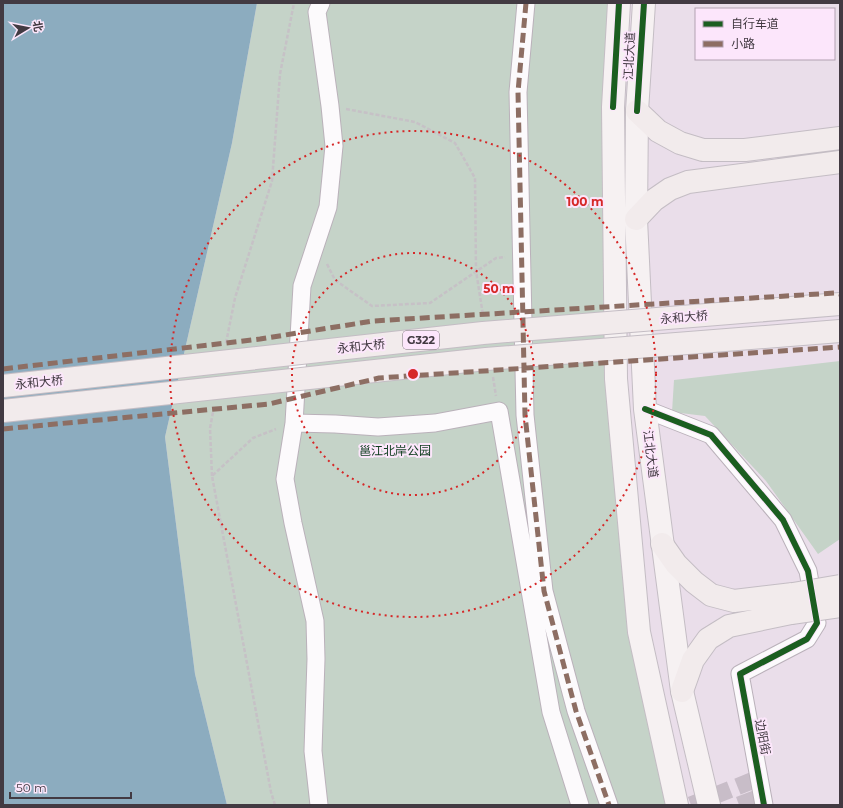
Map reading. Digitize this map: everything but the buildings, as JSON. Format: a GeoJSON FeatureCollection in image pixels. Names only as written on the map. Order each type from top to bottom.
{"type":"FeatureCollection","features":[{"type":"Feature","properties":{"kind":"highway"},"geometry":{"type":"LineString","coordinates":[[637,110],[658,131],[680,143],[703,150],[745,150],[840,138]]}},
{"type":"Feature","properties":{"kind":"highway"},"geometry":{"type":"LineString","coordinates":[[636,219],[654,200],[670,189],[688,182],[840,162]]}},
{"type":"Feature","properties":{"kind":"highway","name":"永和大桥"},"geometry":{"type":"LineString","coordinates":[[3,386],[483,333],[840,304]]}},
{"type":"Feature","properties":{"kind":"highway","name":"永和大桥"},"geometry":{"type":"LineString","coordinates":[[3,411],[486,359],[835,333]]}},
{"type":"Feature","properties":{"kind":"highway"},"geometry":{"type":"LineString","coordinates":[[662,544],[676,564],[694,582],[711,595],[734,601],[840,606]]}},
{"type":"Feature","properties":{"kind":"highway"},"geometry":{"type":"LineString","coordinates":[[682,691],[693,660],[708,639],[729,626],[840,586]]}},
{"type":"Feature","properties":{"kind":"main road","name":"江北大道"},"geometry":{"type":"LineString","coordinates":[[619,3],[613,107],[616,379],[640,632],[677,805]]}},
{"type":"Feature","properties":{"kind":"main road","name":"江北大道"},"geometry":{"type":"LineString","coordinates":[[644,3],[637,110],[636,219],[645,409],[682,691],[709,805]]}},
{"type":"Feature","properties":{"kind":"street"},"geometry":{"type":"LineString","coordinates":[[320,805],[313,750],[316,659],[315,621],[293,523],[285,479],[294,423],[302,286],[328,207],[334,146],[317,12],[321,3]]}},
{"type":"Feature","properties":{"kind":"street"},"geometry":{"type":"LineString","coordinates":[[526,3],[518,92],[525,415],[544,591],[576,712],[609,805]]}},
{"type":"Feature","properties":{"kind":"street","name":"边阳街"},"geometry":{"type":"LineString","coordinates":[[645,409],[711,435],[782,520],[808,571],[817,623],[806,640],[740,674],[764,805]]}},
{"type":"Feature","properties":{"kind":"street"},"geometry":{"type":"LineString","coordinates":[[294,423],[378,427],[435,423],[499,411],[551,712],[580,805]]}},
{"type":"Feature","properties":{"kind":"path"},"geometry":{"type":"LineString","coordinates":[[226,344],[235,298],[272,181],[280,74],[294,3]]}},
{"type":"Feature","properties":{"kind":"path"},"geometry":{"type":"LineString","coordinates":[[330,106],[415,122],[455,143],[475,178],[476,271],[484,318]]}},
{"type":"Feature","properties":{"kind":"path"},"geometry":{"type":"LineString","coordinates":[[317,242],[334,280],[372,306],[430,303],[496,258]]}},
{"type":"Feature","properties":{"kind":"path"},"geometry":{"type":"LineString","coordinates":[[492,372],[499,411]]}},
{"type":"Feature","properties":{"kind":"path"},"geometry":{"type":"LineString","coordinates":[[214,405],[210,428],[212,476],[271,792],[275,805]]}},
{"type":"Feature","properties":{"kind":"path"},"geometry":{"type":"LineString","coordinates":[[212,476],[253,438],[294,423]]}},
{"type":"Feature","properties":{"kind":"green space","name":"邕江北岸公园"},"geometry":{"type":"Polygon","coordinates":[[[257,3],[619,3],[613,107],[639,632],[677,805],[227,805],[195,674],[165,437],[232,143],[257,3]]]}},
{"type":"Feature","properties":{"kind":"green space"},"geometry":{"type":"Polygon","coordinates":[[[840,361],[840,539],[818,554],[766,481],[705,416],[672,412],[674,380],[840,361]]]}},
{"type":"Feature","properties":{"kind":"water"},"geometry":{"type":"Polygon","coordinates":[[[3,3],[257,3],[232,143],[165,437],[195,674],[227,805],[3,805],[3,3]]]}},
{"type":"Feature","properties":{"kind":"tunnel"},"geometry":{"type":"LineString","coordinates":[[691,805],[759,778]]}},
{"type":"Feature","properties":{"kind":"tunnel"},"geometry":{"type":"LineString","coordinates":[[739,805],[763,796]]}},
{"type":"Feature","properties":{"kind":"marked path"},"geometry":{"type":"LineString","coordinates":[[526,3],[518,92],[525,415],[544,591],[576,711],[609,805]]}},
{"type":"Feature","properties":{"kind":"marked path"},"geometry":{"type":"LineString","coordinates":[[3,369],[260,339],[373,321],[835,293],[840,294]]}},
{"type":"Feature","properties":{"kind":"marked path"},"geometry":{"type":"LineString","coordinates":[[3,429],[269,404],[379,378],[840,347]]}},
{"type":"Feature","properties":{"kind":"cycle path"},"geometry":{"type":"LineString","coordinates":[[613,107],[619,3]]}},
{"type":"Feature","properties":{"kind":"cycle path"},"geometry":{"type":"LineString","coordinates":[[637,111],[644,3]]}},
{"type":"Feature","properties":{"kind":"cycle path"},"geometry":{"type":"LineString","coordinates":[[645,409],[711,435],[783,520],[808,571],[817,623],[807,639],[740,674],[764,805]]}}]}
